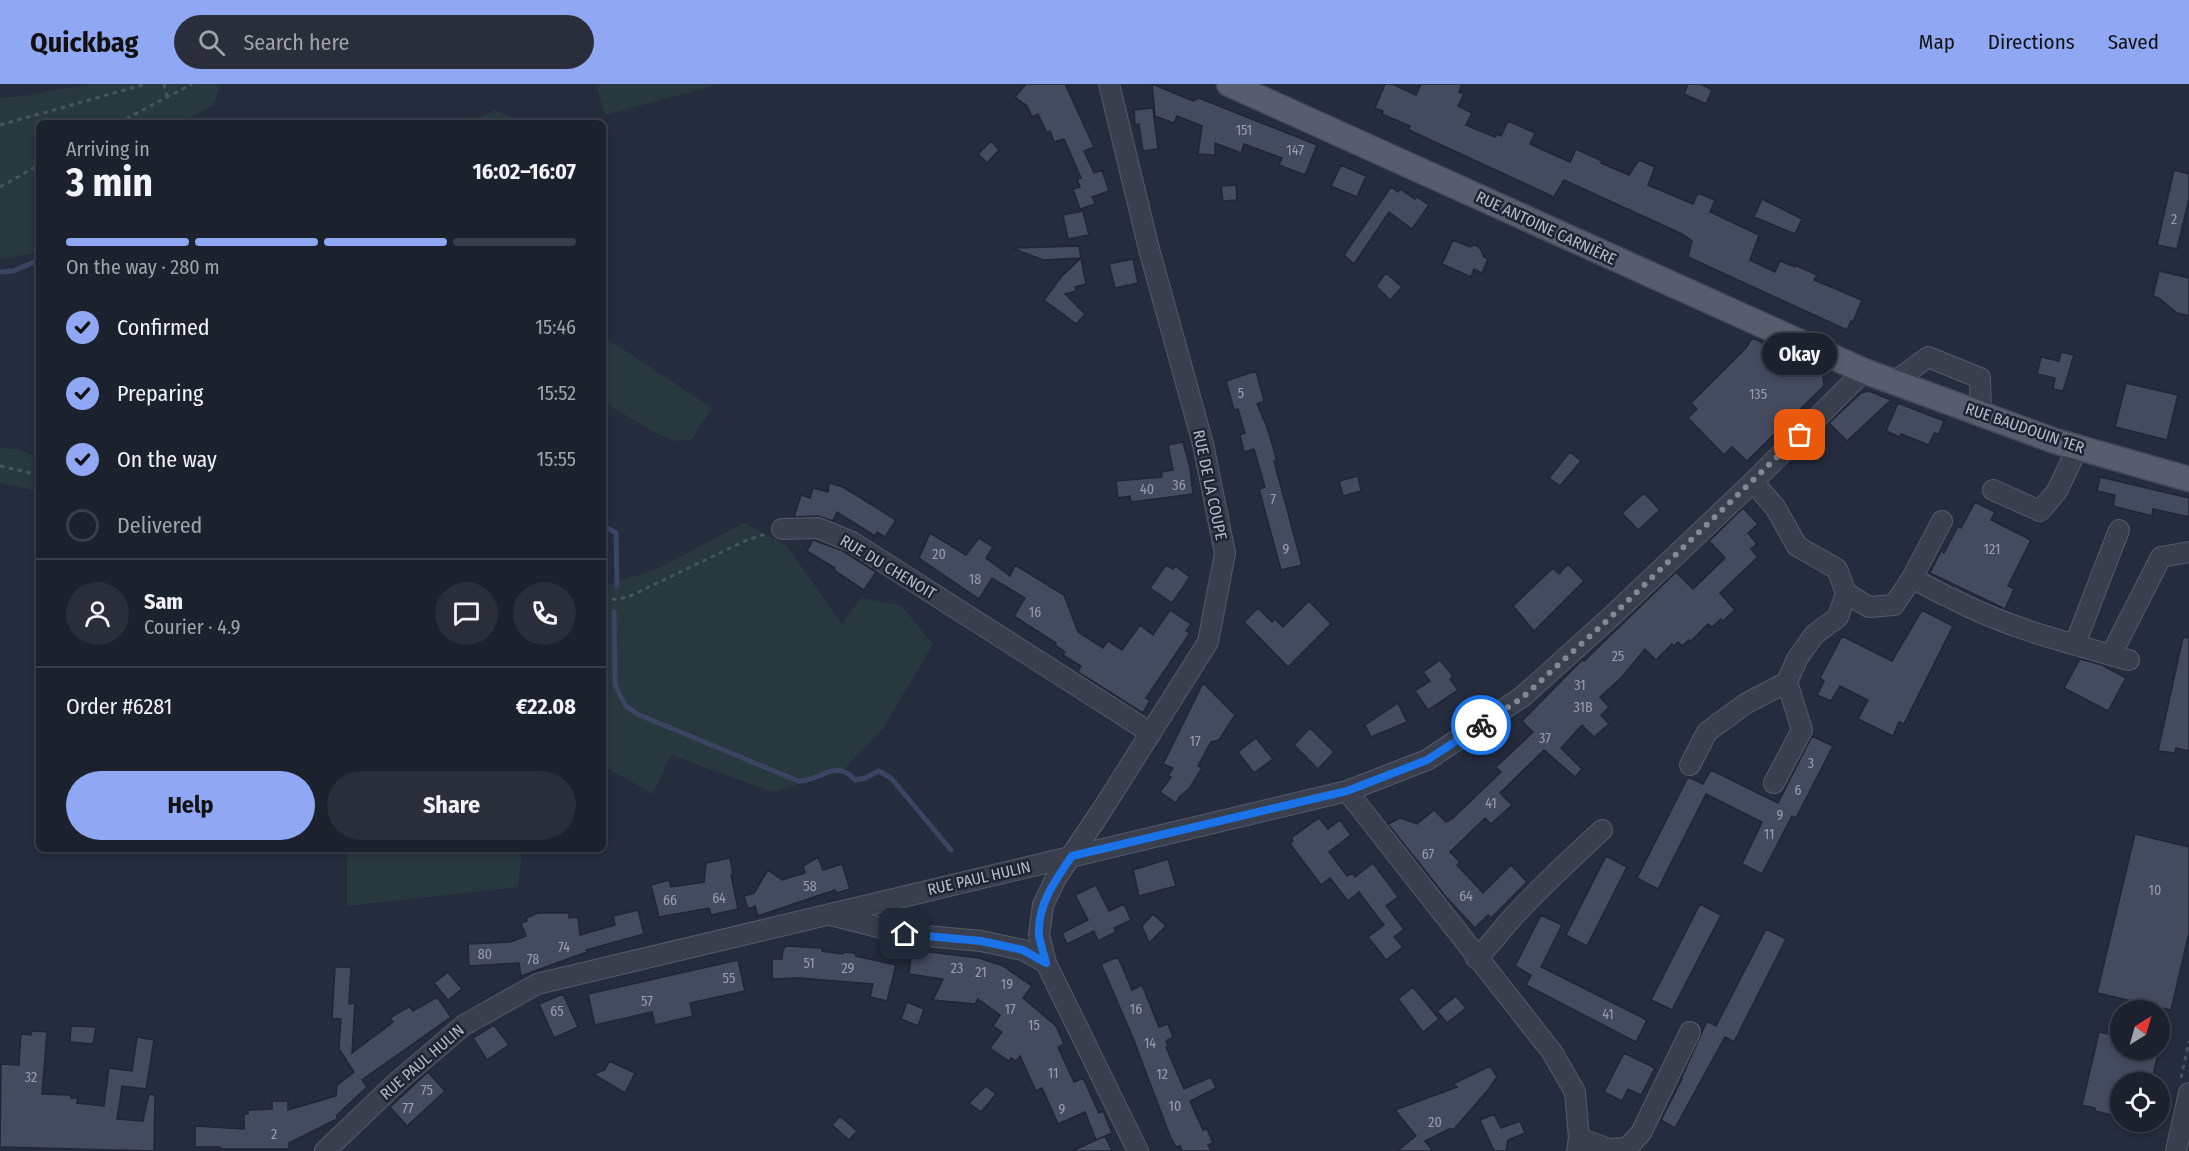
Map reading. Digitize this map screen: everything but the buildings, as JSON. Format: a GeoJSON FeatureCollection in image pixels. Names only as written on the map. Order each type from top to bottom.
{"type":"FeatureCollection","features":[{"type":"Feature","properties":{"kind":"main road","name":"RUE ANTOINE CARNIÈRE"},"geometry":{"type":"LineString","coordinates":[[1229,84],[1864,371]]}},
{"type":"Feature","properties":{"kind":"main road","name":"RUE BAUDOUIN 1ER"},"geometry":{"type":"LineString","coordinates":[[1864,371],[2055,441],[2189,478]]}},
{"type":"Feature","properties":{"kind":"street","name":"RUE DE LA COUPE"},"geometry":{"type":"LineString","coordinates":[[1109,84],[1149,249],[1203,444],[1225,553],[1208,642],[1056,878],[1043,905],[1039,935],[1046,963],[1138,1151]]}},
{"type":"Feature","properties":{"kind":"street"},"geometry":{"type":"LineString","coordinates":[[1894,382],[1928,357],[1980,378],[1981,414]]}},
{"type":"Feature","properties":{"kind":"street","name":"RUE PAUL HULIN"},"geometry":{"type":"LineString","coordinates":[[325,1151],[396,1083],[464,1025],[537,984],[1347,791],[1427,760],[1522,698],[1753,482],[1864,371]]}},
{"type":"Feature","properties":{"kind":"street"},"geometry":{"type":"LineString","coordinates":[[1993,490],[2040,511],[2057,491],[2078,447]]}},
{"type":"Feature","properties":{"kind":"street"},"geometry":{"type":"LineString","coordinates":[[1753,482],[1775,507],[1797,546],[1837,569],[1846,593],[1869,607],[1894,605],[1912,578],[1942,522]]}},
{"type":"Feature","properties":{"kind":"street","name":"RUE DU CHENOIT"},"geometry":{"type":"LineString","coordinates":[[782,529],[818,528],[852,542],[1151,733]]}},
{"type":"Feature","properties":{"kind":"street"},"geometry":{"type":"LineString","coordinates":[[2075,644],[2119,530]]}},
{"type":"Feature","properties":{"kind":"street"},"geometry":{"type":"LineString","coordinates":[[1912,578],[1977,612],[2010,625],[2120,658],[2161,557],[2189,552]]}},
{"type":"Feature","properties":{"kind":"street"},"geometry":{"type":"LineString","coordinates":[[1690,765],[1707,732],[1745,704],[1787,682],[1797,659],[1814,634],[1838,617],[1846,593]]}},
{"type":"Feature","properties":{"kind":"street"},"geometry":{"type":"LineString","coordinates":[[1774,783],[1802,730],[1787,682]]}},
{"type":"Feature","properties":{"kind":"street"},"geometry":{"type":"LineString","coordinates":[[1347,791],[1552,1052],[1575,1092],[1578,1144],[1609,1149],[1626,1148],[1641,1133],[1690,1032]]}},
{"type":"Feature","properties":{"kind":"street"},"geometry":{"type":"LineString","coordinates":[[1476,958],[1490,946],[1511,918],[1602,830]]}},
{"type":"Feature","properties":{"kind":"street"},"geometry":{"type":"LineString","coordinates":[[828,915],[905,934],[981,941],[1023,950],[1046,963]]}},
{"type":"Feature","properties":{"kind":"street"},"geometry":{"type":"LineString","coordinates":[[2176,1151],[2189,1093]]}},
{"type":"Feature","properties":{"kind":"path"},"geometry":{"type":"LineString","coordinates":[[0,125],[146,84]]}},
{"type":"Feature","properties":{"kind":"path"},"geometry":{"type":"LineString","coordinates":[[164,84],[167,97]]}},
{"type":"Feature","properties":{"kind":"path"},"geometry":{"type":"LineString","coordinates":[[124,120],[192,84]]}},
{"type":"Feature","properties":{"kind":"path"},"geometry":{"type":"LineString","coordinates":[[0,187],[36,167]]}},
{"type":"Feature","properties":{"kind":"path"},"geometry":{"type":"LineString","coordinates":[[0,466],[36,474]]}},
{"type":"Feature","properties":{"kind":"path"},"geometry":{"type":"LineString","coordinates":[[606,601],[628,597],[747,540],[782,529]]}},
{"type":"Feature","properties":{"kind":"shaded area"},"geometry":{"type":"Polygon","coordinates":[[[88,84],[220,84],[214,105],[186,120],[36,120],[36,253],[0,259],[0,98],[25,96],[88,84]]]}},
{"type":"Feature","properties":{"kind":"shaded area"},"geometry":{"type":"Polygon","coordinates":[[[596,84],[721,84],[605,115],[596,84]]]}},
{"type":"Feature","properties":{"kind":"shaded area"},"geometry":{"type":"Polygon","coordinates":[[[495,110],[517,120],[473,120],[495,110]]]}},
{"type":"Feature","properties":{"kind":"shaded area"},"geometry":{"type":"Polygon","coordinates":[[[606,338],[712,408],[691,440],[676,441],[661,436],[606,404],[606,338]]]}},
{"type":"Feature","properties":{"kind":"shaded area"},"geometry":{"type":"Polygon","coordinates":[[[0,448],[19,449],[36,457],[36,490],[0,483],[0,448]]]}},
{"type":"Feature","properties":{"kind":"shaded area"},"geometry":{"type":"Polygon","coordinates":[[[744,523],[786,545],[842,624],[861,598],[901,605],[933,644],[883,728],[844,770],[773,792],[671,755],[653,794],[606,768],[606,585],[655,570],[744,523]]]}},
{"type":"Feature","properties":{"kind":"shaded area"},"geometry":{"type":"Polygon","coordinates":[[[347,852],[522,852],[518,887],[347,906],[347,852]]]}},
{"type":"Feature","properties":{"kind":"waterway"},"geometry":{"type":"LineString","coordinates":[[0,272],[13,271],[36,261]]}},
{"type":"Feature","properties":{"kind":"waterway"},"geometry":{"type":"LineString","coordinates":[[606,527],[616,533],[617,586]]}},
{"type":"Feature","properties":{"kind":"waterway"},"geometry":{"type":"LineString","coordinates":[[614,612],[615,685],[625,705],[637,714],[798,781],[814,778],[834,770],[848,773],[855,780],[879,771],[891,778],[951,850]]}},
{"type":"Feature","properties":{"kind":"way so far"},"geometry":{"type":"LineString","coordinates":[[1481,725],[1522,698],[1613,615],[1800,435]]}},
{"type":"Feature","properties":{"kind":"place","name":"Okay"},"geometry":{"type":"Point","coordinates":[1800,435]}},
{"type":"Feature","properties":{"kind":"route"},"geometry":{"type":"LineString","coordinates":[[905,934],[981,941],[1023,950],[1046,963],[1039,935],[1043,905],[1056,878],[1072,856],[1347,791],[1427,760],[1481,725]]}}]}
